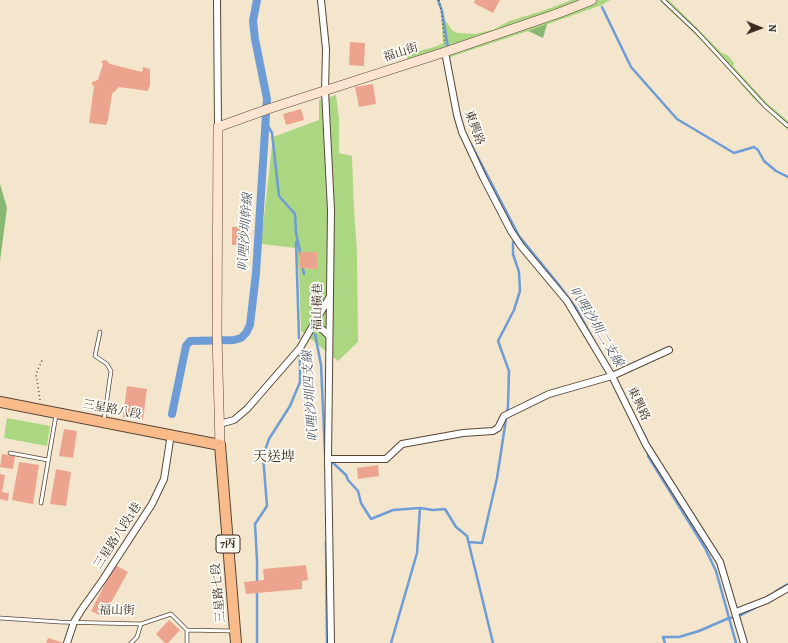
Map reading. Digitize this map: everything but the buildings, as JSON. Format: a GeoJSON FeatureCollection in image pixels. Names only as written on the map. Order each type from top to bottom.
{"type":"FeatureCollection","features":[{"type":"Feature","properties":{"kind":"main road","name":"三星路八段"},"geometry":{"type":"LineString","coordinates":[[0,402],[171,434],[220,445]]}},
{"type":"Feature","properties":{"kind":"main road","name":"三星路七段"},"geometry":{"type":"LineString","coordinates":[[220,445],[236,643]]}},
{"type":"Feature","properties":{"kind":"street"},"geometry":{"type":"LineString","coordinates":[[217,0],[217,344],[220,445]]}},
{"type":"Feature","properties":{"kind":"street"},"geometry":{"type":"LineString","coordinates":[[321,0],[326,49],[325,90]]}},
{"type":"Feature","properties":{"kind":"street","name":"福山街"},"geometry":{"type":"LineString","coordinates":[[218,128],[271,108],[445,52],[559,13],[592,0]]}},
{"type":"Feature","properties":{"kind":"street","name":"東興路"},"geometry":{"type":"LineString","coordinates":[[445,52],[462,132],[511,230],[521,246],[567,300],[612,376],[646,445],[720,562],[744,643]]}},
{"type":"Feature","properties":{"kind":"street","name":"福山橫巷"},"geometry":{"type":"LineString","coordinates":[[325,90],[330,210],[328,459],[331,643]]}},
{"type":"Feature","properties":{"kind":"street"},"geometry":{"type":"LineString","coordinates":[[219,424],[234,420],[247,409],[300,348],[329,296]]}},
{"type":"Feature","properties":{"kind":"street"},"geometry":{"type":"LineString","coordinates":[[313,325],[323,330],[329,336]]}},
{"type":"Feature","properties":{"kind":"street"},"geometry":{"type":"LineString","coordinates":[[328,459],[386,459],[402,444],[463,433],[493,431],[498,428],[504,416],[550,394],[612,376],[669,350]]}},
{"type":"Feature","properties":{"kind":"street","name":"三星路八段1巷"},"geometry":{"type":"LineString","coordinates":[[67,643],[74,622],[152,504],[164,479],[171,434]]}},
{"type":"Feature","properties":{"kind":"street"},"geometry":{"type":"LineString","coordinates":[[736,612],[767,600],[788,588]]}},
{"type":"Feature","properties":{"kind":"lane"},"geometry":{"type":"LineString","coordinates":[[663,0],[697,32],[765,106],[788,126]]}},
{"type":"Feature","properties":{"kind":"lane"},"geometry":{"type":"LineString","coordinates":[[100,332],[95,356],[107,364],[111,371],[104,422]]}},
{"type":"Feature","properties":{"kind":"lane"},"geometry":{"type":"LineString","coordinates":[[41,503],[56,413]]}},
{"type":"Feature","properties":{"kind":"lane"},"geometry":{"type":"LineString","coordinates":[[10,452],[48,460]]}},
{"type":"Feature","properties":{"kind":"lane","name":"福山街"},"geometry":{"type":"LineString","coordinates":[[0,618],[141,624],[171,614],[187,630]]}},
{"type":"Feature","properties":{"kind":"lane"},"geometry":{"type":"LineString","coordinates":[[131,643],[137,636],[141,624]]}},
{"type":"Feature","properties":{"kind":"lane"},"geometry":{"type":"LineString","coordinates":[[187,643],[187,630],[235,630]]}},
{"type":"Feature","properties":{"kind":"path"},"geometry":{"type":"LineString","coordinates":[[439,0],[445,52]]}},
{"type":"Feature","properties":{"kind":"path"},"geometry":{"type":"LineString","coordinates":[[40,410],[36,374],[42,358]]}},
{"type":"Feature","properties":{"kind":"green space"},"geometry":{"type":"Polygon","coordinates":[[[572,0],[610,0],[602,5],[452,57],[443,59],[443,57],[410,67],[406,55],[443,43],[441,9],[445,20],[452,30],[457,33],[475,34],[495,29],[509,21],[572,0]]]}},
{"type":"Feature","properties":{"kind":"green space"},"geometry":{"type":"Polygon","coordinates":[[[659,0],[669,0],[722,53],[730,58],[734,63],[733,66],[767,103],[788,121],[788,130],[752,97],[731,72],[689,28],[659,0]]]}},
{"type":"Feature","properties":{"kind":"green space"},"geometry":{"type":"Polygon","coordinates":[[[547,24],[543,38],[528,31],[547,24]]]}},
{"type":"Feature","properties":{"kind":"green space"},"geometry":{"type":"Polygon","coordinates":[[[336,95],[339,120],[339,153],[352,156],[357,253],[358,342],[338,361],[301,331],[299,273],[296,248],[261,244],[273,137],[319,120],[319,100],[336,95]],[[300,252],[300,268],[317,269],[317,252],[300,252]]]}},
{"type":"Feature","properties":{"kind":"green space"},"geometry":{"type":"Polygon","coordinates":[[[0,184],[7,208],[0,261],[0,184]]]}},
{"type":"Feature","properties":{"kind":"green space"},"geometry":{"type":"Polygon","coordinates":[[[7,418],[50,426],[47,446],[4,438],[7,418]]]}},
{"type":"Feature","properties":{"kind":"waterway","name":"叭哩沙圳幹線"},"geometry":{"type":"LineString","coordinates":[[172,414],[186,346],[190,341],[234,340],[241,338],[246,333],[250,325],[256,273],[267,99],[255,39],[253,21],[257,0]]}},
{"type":"Feature","properties":{"kind":"waterway","name":"叭哩沙圳二支線"},"geometry":{"type":"LineString","coordinates":[[438,0],[442,11],[448,48]]}},
{"type":"Feature","properties":{"kind":"waterway"},"geometry":{"type":"LineString","coordinates":[[602,7],[631,67],[677,119],[734,153],[754,147],[758,150],[764,161],[776,171],[788,177]]}},
{"type":"Feature","properties":{"kind":"waterway","name":"叭哩沙圳四支線"},"geometry":{"type":"LineString","coordinates":[[265,121],[272,133],[279,196],[295,214],[296,233],[301,256]]}},
{"type":"Feature","properties":{"kind":"waterway","name":"叭哩沙圳二支線"},"geometry":{"type":"LineString","coordinates":[[471,144],[519,236],[576,308],[597,346]]}},
{"type":"Feature","properties":{"kind":"waterway"},"geometry":{"type":"LineString","coordinates":[[296,242],[299,338]]}},
{"type":"Feature","properties":{"kind":"waterway"},"geometry":{"type":"LineString","coordinates":[[468,542],[482,543],[497,478],[508,406],[509,371],[498,341],[514,310],[520,291],[519,272],[513,254],[513,242]]}},
{"type":"Feature","properties":{"kind":"waterway","name":"叭哩沙圳四支線"},"geometry":{"type":"LineString","coordinates":[[302,265],[304,274]]}},
{"type":"Feature","properties":{"kind":"waterway","name":"叭哩沙圳四支線"},"geometry":{"type":"LineString","coordinates":[[315,334],[321,365],[325,453]]}},
{"type":"Feature","properties":{"kind":"waterway"},"geometry":{"type":"LineString","coordinates":[[257,583],[255,524],[267,506],[263,456],[269,439],[290,406],[300,382],[300,355]]}},
{"type":"Feature","properties":{"kind":"waterway","name":"叭哩沙圳二支線"},"geometry":{"type":"LineString","coordinates":[[637,421],[647,441]]}},
{"type":"Feature","properties":{"kind":"waterway","name":"叭哩沙圳二支線"},"geometry":{"type":"LineString","coordinates":[[648,450],[648,456],[705,548],[716,571],[736,643]]}},
{"type":"Feature","properties":{"kind":"waterway"},"geometry":{"type":"LineString","coordinates":[[331,461],[346,475],[348,480],[358,491],[361,503],[371,519],[393,510],[420,508],[417,553],[391,643]]}},
{"type":"Feature","properties":{"kind":"waterway"},"geometry":{"type":"LineString","coordinates":[[420,508],[433,510],[445,509],[456,527],[467,536],[493,643]]}},
{"type":"Feature","properties":{"kind":"waterway"},"geometry":{"type":"LineString","coordinates":[[326,542],[327,643]]}},
{"type":"Feature","properties":{"kind":"waterway"},"geometry":{"type":"LineString","coordinates":[[776,591],[788,584]]}},
{"type":"Feature","properties":{"kind":"waterway"},"geometry":{"type":"LineString","coordinates":[[257,590],[257,643]]}},
{"type":"Feature","properties":{"kind":"waterway"},"geometry":{"type":"LineString","coordinates":[[665,643],[663,637],[679,637],[699,631],[729,618],[737,617],[755,608]]}},
{"type":"Feature","properties":{"kind":"district","name":"天送埤"},"geometry":{"type":"Point","coordinates":[274,458]}}]}
